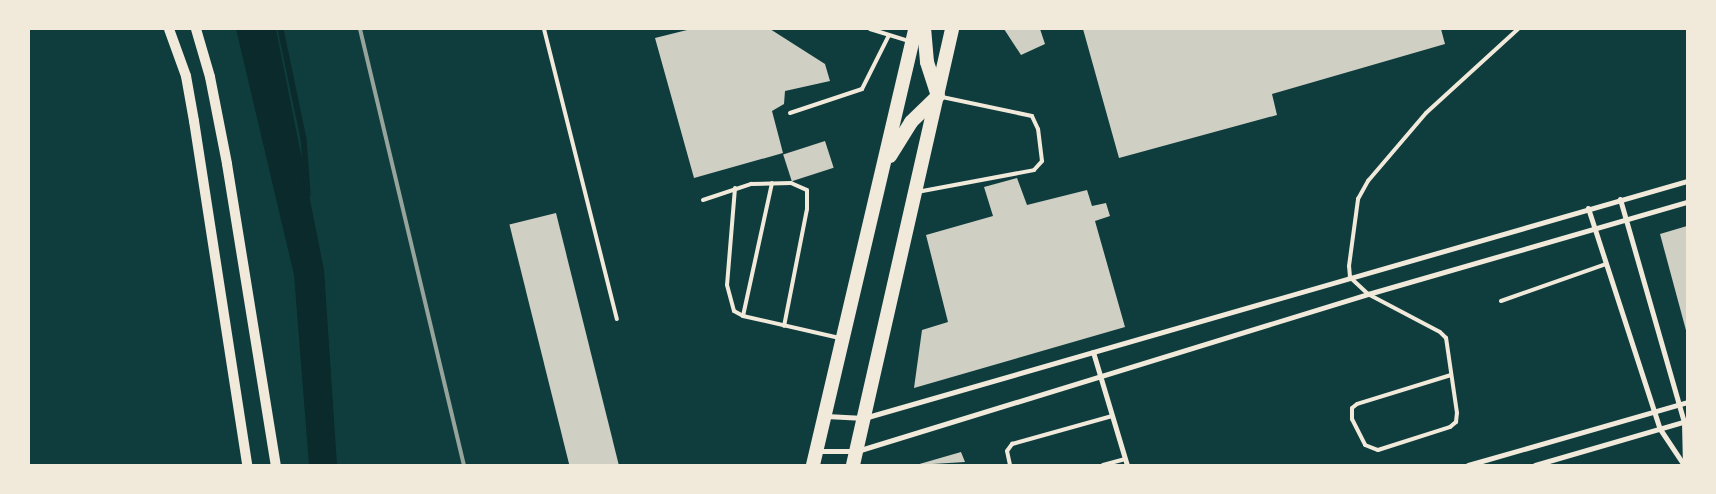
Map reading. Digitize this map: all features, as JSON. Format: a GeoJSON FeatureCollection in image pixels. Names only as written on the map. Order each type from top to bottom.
{"type":"FeatureCollection","features":[{"type":"Feature","properties":{"kind":"highway"},"geometry":{"type":"LineString","coordinates":[[924,29],[927,62],[938,96]]}},
{"type":"Feature","properties":{"kind":"highway"},"geometry":{"type":"LineString","coordinates":[[853,465],[952,29]]}},
{"type":"Feature","properties":{"kind":"highway"},"geometry":{"type":"LineString","coordinates":[[813,465],[913,35]]}},
{"type":"Feature","properties":{"kind":"highway"},"geometry":{"type":"LineString","coordinates":[[880,175],[898,141],[938,96]]}},
{"type":"Feature","properties":{"kind":"main road"},"geometry":{"type":"LineString","coordinates":[[169,29],[186,76],[247,465]]}},
{"type":"Feature","properties":{"kind":"main road"},"geometry":{"type":"LineString","coordinates":[[196,29],[203,45],[225,154],[276,465]]}},
{"type":"Feature","properties":{"kind":"street"},"geometry":{"type":"LineString","coordinates":[[824,416],[864,418],[1687,180]]}},
{"type":"Feature","properties":{"kind":"street"},"geometry":{"type":"LineString","coordinates":[[1620,199],[1679,404],[1686,422],[1685,465]]}},
{"type":"Feature","properties":{"kind":"street"},"geometry":{"type":"LineString","coordinates":[[816,451],[857,451],[1368,294],[1626,218],[1687,202]]}},
{"type":"Feature","properties":{"kind":"street"},"geometry":{"type":"LineString","coordinates":[[1588,208],[1660,430],[1685,465]]}},
{"type":"Feature","properties":{"kind":"street"},"geometry":{"type":"LineString","coordinates":[[1093,352],[1127,465]]}},
{"type":"Feature","properties":{"kind":"street"},"geometry":{"type":"LineString","coordinates":[[1468,465],[1687,402]]}},
{"type":"Feature","properties":{"kind":"street"},"geometry":{"type":"LineString","coordinates":[[1535,465],[1686,422]]}},
{"type":"Feature","properties":{"kind":"lane"},"geometry":{"type":"LineString","coordinates":[[544,29],[617,319]]}},
{"type":"Feature","properties":{"kind":"lane"},"geometry":{"type":"LineString","coordinates":[[870,29],[889,34],[913,35]]}},
{"type":"Feature","properties":{"kind":"lane"},"geometry":{"type":"LineString","coordinates":[[1451,375],[1357,404],[1352,408],[1352,419],[1365,445],[1378,450],[1450,427],[1456,422],[1457,413],[1449,347],[1440,332],[1368,294],[1350,277],[1350,256],[1361,190],[1426,113],[1518,29]]}},
{"type":"Feature","properties":{"kind":"lane"},"geometry":{"type":"LineString","coordinates":[[790,113],[862,89],[889,34]]}},
{"type":"Feature","properties":{"kind":"lane"},"geometry":{"type":"LineString","coordinates":[[915,192],[1034,170],[1042,161],[1038,129],[1032,116],[938,96]]}},
{"type":"Feature","properties":{"kind":"lane"},"geometry":{"type":"LineString","coordinates":[[703,200],[735,188],[772,183],[801,185],[808,197],[784,326]]}},
{"type":"Feature","properties":{"kind":"lane"},"geometry":{"type":"LineString","coordinates":[[743,316],[772,183]]}},
{"type":"Feature","properties":{"kind":"lane"},"geometry":{"type":"LineString","coordinates":[[735,188],[727,284],[731,304],[743,316],[842,338]]}},
{"type":"Feature","properties":{"kind":"lane"},"geometry":{"type":"LineString","coordinates":[[1501,301],[1606,264]]}},
{"type":"Feature","properties":{"kind":"lane"},"geometry":{"type":"LineString","coordinates":[[1010,465],[1007,451],[1012,444],[1112,416]]}},
{"type":"Feature","properties":{"kind":"lane"},"geometry":{"type":"LineString","coordinates":[[1103,465],[1125,459]]}},
{"type":"Feature","properties":{"kind":"water"},"geometry":{"type":"Polygon","coordinates":[[[236,29],[276,29],[324,270],[337,465],[309,465],[294,275],[236,29]]]}},
{"type":"Feature","properties":{"kind":"building"},"geometry":{"type":"Polygon","coordinates":[[[691,29],[770,29],[825,64],[830,81],[785,91],[784,104],[772,111],[783,153],[694,178],[655,38],[691,29]]]}},
{"type":"Feature","properties":{"kind":"building"},"geometry":{"type":"Polygon","coordinates":[[[1004,29],[1040,29],[1045,44],[1021,55],[1004,29]]]}},
{"type":"Feature","properties":{"kind":"building"},"geometry":{"type":"Polygon","coordinates":[[[1083,29],[1441,29],[1445,44],[1272,94],[1277,115],[1119,158],[1083,29]]]}},
{"type":"Feature","properties":{"kind":"building"},"geometry":{"type":"Polygon","coordinates":[[[825,141],[834,168],[792,181],[783,155],[825,141]]]}},
{"type":"Feature","properties":{"kind":"building"},"geometry":{"type":"Polygon","coordinates":[[[1017,178],[1027,205],[1087,190],[1092,206],[1106,203],[1110,216],[1095,221],[1125,327],[914,388],[922,330],[948,322],[926,235],[993,216],[984,187],[1017,178]]]}},
{"type":"Feature","properties":{"kind":"building"},"geometry":{"type":"Polygon","coordinates":[[[556,213],[619,465],[569,465],[509,225],[556,213]]]}},
{"type":"Feature","properties":{"kind":"building"},"geometry":{"type":"Polygon","coordinates":[[[1687,226],[1687,334],[1660,234],[1687,226]]]}},
{"type":"Feature","properties":{"kind":"building"},"geometry":{"type":"Polygon","coordinates":[[[961,452],[965,462],[916,465],[961,452]]]}},
{"type":"Feature","properties":{"kind":"waterway"},"geometry":{"type":"LineString","coordinates":[[281,29],[304,139],[308,194]]}},
{"type":"Feature","properties":{"kind":"railway"},"geometry":{"type":"LineString","coordinates":[[360,29],[464,465]]}}]}
